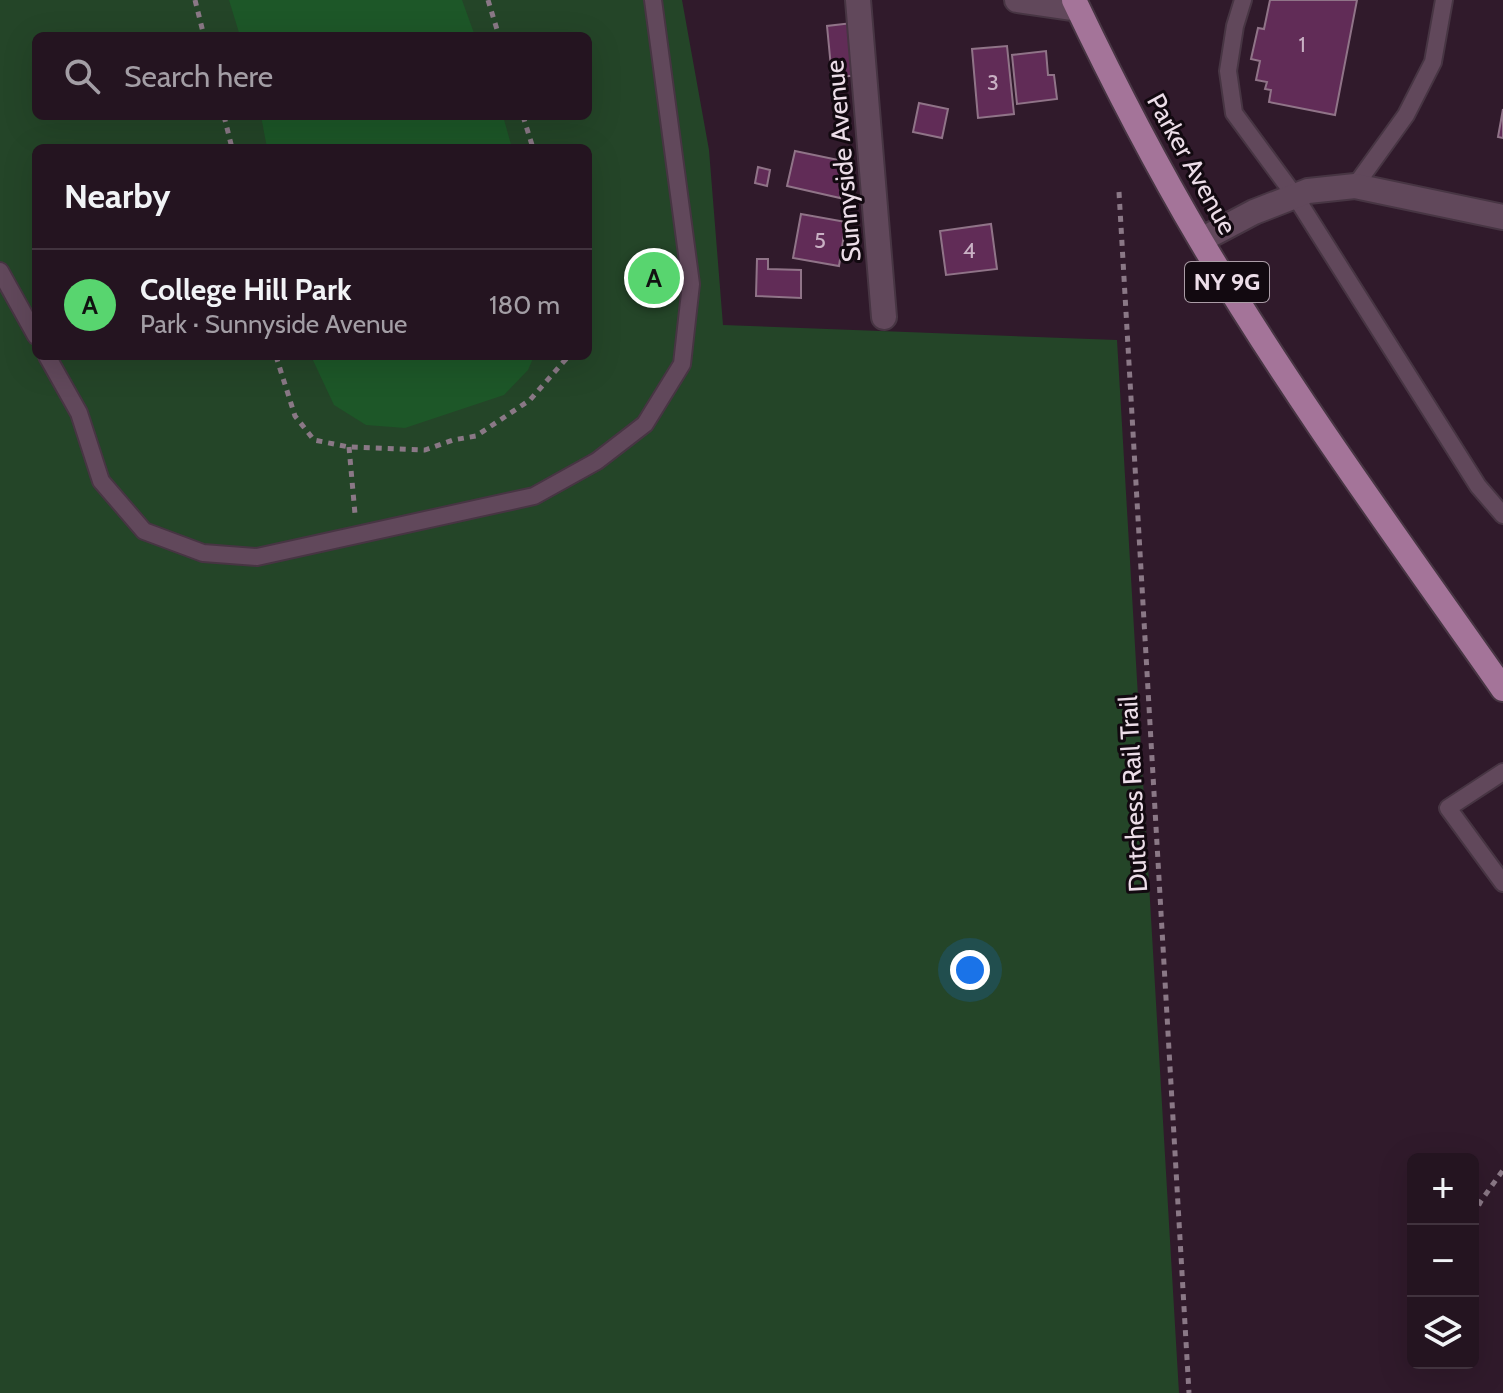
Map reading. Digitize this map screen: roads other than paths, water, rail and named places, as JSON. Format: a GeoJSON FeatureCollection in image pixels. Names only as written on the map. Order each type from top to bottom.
{"type":"FeatureCollection","features":[{"type":"Feature","properties":{"kind":"main road","name":"Parker Avenue"},"geometry":{"type":"LineString","coordinates":[[1076,4],[1115,85],[1201,240],[1281,368],[1503,689]]}},
{"type":"Feature","properties":{"kind":"street","name":"Sunnyside Avenue"},"geometry":{"type":"LineString","coordinates":[[858,0],[884,317]]}},
{"type":"Feature","properties":{"kind":"street"},"geometry":{"type":"LineString","coordinates":[[1017,0],[1076,4]]}},
{"type":"Feature","properties":{"kind":"street"},"geometry":{"type":"LineString","coordinates":[[1201,240],[1254,212],[1308,191],[1355,186],[1503,217]]}},
{"type":"Feature","properties":{"kind":"lane"},"geometry":{"type":"LineString","coordinates":[[49,360],[79,413],[101,481],[144,531],[203,553],[257,557],[534,496],[597,461],[645,424],[682,364],[691,284],[653,0]]}},
{"type":"Feature","properties":{"kind":"lane"},"geometry":{"type":"LineString","coordinates":[[1243,0],[1235,26],[1228,71],[1234,113],[1295,196],[1478,486],[1503,515]]}},
{"type":"Feature","properties":{"kind":"lane"},"geometry":{"type":"LineString","coordinates":[[1355,186],[1406,115],[1433,62],[1444,0]]}},
{"type":"Feature","properties":{"kind":"lane"},"geometry":{"type":"LineString","coordinates":[[0,271],[32,329]]}},
{"type":"Feature","properties":{"kind":"lane"},"geometry":{"type":"LineString","coordinates":[[1503,772],[1448,808],[1503,883]]}},
{"type":"Feature","properties":{"kind":"place","name":"College Hill Park"},"geometry":{"type":"Point","coordinates":[654,278]}}]}
